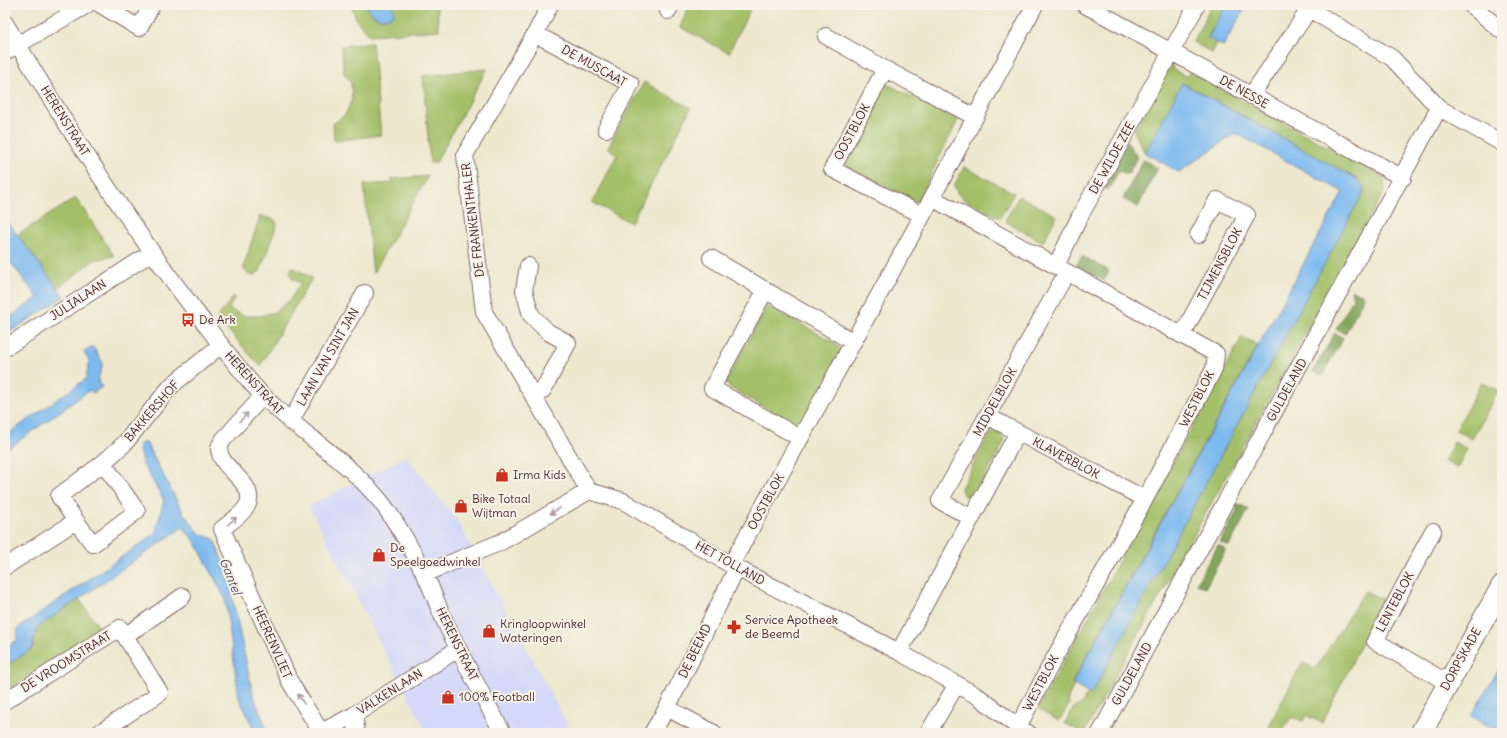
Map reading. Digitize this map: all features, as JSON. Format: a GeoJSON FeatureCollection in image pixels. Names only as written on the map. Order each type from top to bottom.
{"type":"FeatureCollection","features":[{"type":"Feature","properties":{"kind":"main road","name":"DORPSKADE"},"geometry":{"type":"LineString","coordinates":[[1421,733],[1502,586]]}},
{"type":"Feature","properties":{"kind":"street"},"geometry":{"type":"LineString","coordinates":[[12,49],[87,5]]}},
{"type":"Feature","properties":{"kind":"street"},"geometry":{"type":"LineString","coordinates":[[101,5],[139,28],[152,5]]}},
{"type":"Feature","properties":{"kind":"street","name":"DE FRANKENTHALER"},"geometry":{"type":"LineString","coordinates":[[550,5],[536,34],[465,155],[484,312],[589,491]]}},
{"type":"Feature","properties":{"kind":"street","name":"OOSTBLOK"},"geometry":{"type":"LineString","coordinates":[[734,567],[800,438],[932,198],[1035,5]]}},
{"type":"Feature","properties":{"kind":"street","name":"DE NESSE"},"geometry":{"type":"LineString","coordinates":[[1085,5],[1403,178]]}},
{"type":"Feature","properties":{"kind":"street","name":"DE WILDE ZEE"},"geometry":{"type":"LineString","coordinates":[[1061,269],[1080,216],[1197,5]]}},
{"type":"Feature","properties":{"kind":"street"},"geometry":{"type":"LineString","coordinates":[[1471,5],[1502,31]]}},
{"type":"Feature","properties":{"kind":"street"},"geometry":{"type":"LineString","coordinates":[[1251,96],[1310,7],[1392,58],[1439,108],[1502,143]]}},
{"type":"Feature","properties":{"kind":"street","name":"HERENSTRAAT"},"geometry":{"type":"LineString","coordinates":[[5,23],[12,49],[79,144],[151,253],[220,344],[263,396],[290,422],[359,477],[385,508],[411,548],[458,649],[503,733]]}},
{"type":"Feature","properties":{"kind":"street","name":"DE MUSCAAT"},"geometry":{"type":"LineString","coordinates":[[536,34],[631,84],[606,129]]}},
{"type":"Feature","properties":{"kind":"street"},"geometry":{"type":"LineString","coordinates":[[826,36],[975,117]]}},
{"type":"Feature","properties":{"kind":"street","name":"OOSTBLOK"},"geometry":{"type":"LineString","coordinates":[[885,69],[832,169],[922,215]]}},
{"type":"Feature","properties":{"kind":"street","name":"GULDELAND"},"geometry":{"type":"LineString","coordinates":[[1100,733],[1403,178],[1439,108]]}},
{"type":"Feature","properties":{"kind":"street","name":"WESTBLOK"},"geometry":{"type":"LineString","coordinates":[[932,198],[1216,354],[1214,369],[1145,499],[1056,655],[1023,730]]}},
{"type":"Feature","properties":{"kind":"street","name":"TIJMENSBLOK"},"geometry":{"type":"LineString","coordinates":[[1182,335],[1247,215],[1217,200],[1198,235]]}},
{"type":"Feature","properties":{"kind":"street","name":"JULIALAAN"},"geometry":{"type":"LineString","coordinates":[[5,348],[151,253]]}},
{"type":"Feature","properties":{"kind":"street"},"geometry":{"type":"LineString","coordinates":[[710,258],[853,342]]}},
{"type":"Feature","properties":{"kind":"street"},"geometry":{"type":"LineString","coordinates":[[528,266],[524,290],[531,315],[548,332],[568,343],[543,390],[533,396]]}},
{"type":"Feature","properties":{"kind":"street","name":"MIDDELBLOK"},"geometry":{"type":"LineString","coordinates":[[972,518],[940,501],[987,416],[1061,269]]}},
{"type":"Feature","properties":{"kind":"street"},"geometry":{"type":"LineString","coordinates":[[765,291],[712,388],[800,438]]}},
{"type":"Feature","properties":{"kind":"street","name":"LAAN VAN SINT JAN"},"geometry":{"type":"LineString","coordinates":[[290,422],[365,293]]}},
{"type":"Feature","properties":{"kind":"street","name":"BAKKERSHOF"},"geometry":{"type":"LineString","coordinates":[[103,463],[137,511],[92,544],[59,496],[103,463],[124,444],[171,386],[220,344]]}},
{"type":"Feature","properties":{"kind":"street","name":"HEERENVLIET"},"geometry":{"type":"LineString","coordinates":[[263,396],[222,440],[219,448],[223,460],[247,488],[250,496],[248,505],[244,510],[222,529],[290,682],[321,732]]}},
{"type":"Feature","properties":{"kind":"street","name":"KLAVERBLOK"},"geometry":{"type":"LineString","coordinates":[[987,416],[1145,499]]}},
{"type":"Feature","properties":{"kind":"street"},"geometry":{"type":"LineString","coordinates":[[899,652],[1018,432]]}},
{"type":"Feature","properties":{"kind":"street"},"geometry":{"type":"LineString","coordinates":[[424,574],[501,542],[589,491]]}},
{"type":"Feature","properties":{"kind":"street","name":"HET TOLLAND"},"geometry":{"type":"LineString","coordinates":[[589,491],[623,501],[734,567],[899,652],[979,697],[1023,730]]}},
{"type":"Feature","properties":{"kind":"street"},"geometry":{"type":"LineString","coordinates":[[5,567],[76,521]]}},
{"type":"Feature","properties":{"kind":"street","name":"LENTEBLOK"},"geometry":{"type":"LineString","coordinates":[[1433,531],[1374,641],[1448,682]]}},
{"type":"Feature","properties":{"kind":"street","name":"DE BEEMD"},"geometry":{"type":"LineString","coordinates":[[652,733],[667,708],[734,567]]}},
{"type":"Feature","properties":{"kind":"street","name":"DE VROOMSTRAAT"},"geometry":{"type":"LineString","coordinates":[[125,636],[183,596]]}},
{"type":"Feature","properties":{"kind":"street","name":"DE VROOMSTRAAT"},"geometry":{"type":"LineString","coordinates":[[5,701],[120,628],[160,693],[99,733]]}},
{"type":"Feature","properties":{"kind":"street","name":"VALKENLAAN"},"geometry":{"type":"LineString","coordinates":[[321,732],[354,715],[458,649]]}},
{"type":"Feature","properties":{"kind":"street"},"geometry":{"type":"LineString","coordinates":[[928,733],[957,684]]}},
{"type":"Feature","properties":{"kind":"street"},"geometry":{"type":"LineString","coordinates":[[667,708],[714,733]]}},
{"type":"Feature","properties":{"kind":"street"},"geometry":{"type":"LineString","coordinates":[[354,715],[357,733]]}},
{"type":"Feature","properties":{"kind":"shaded area"},"geometry":{"type":"Polygon","coordinates":[[[406,456],[457,520],[572,733],[427,733],[309,506],[406,456]]]}},
{"type":"Feature","properties":{"kind":"green space"},"geometry":{"type":"Polygon","coordinates":[[[351,5],[367,5],[371,13],[377,17],[385,18],[393,15],[393,5],[437,5],[439,30],[369,35],[357,21],[351,5]]]}},
{"type":"Feature","properties":{"kind":"green space"},"geometry":{"type":"Polygon","coordinates":[[[690,5],[752,5],[729,53],[680,27],[690,5]]]}},
{"type":"Feature","properties":{"kind":"green space"},"geometry":{"type":"Polygon","coordinates":[[[1212,5],[1226,5],[1208,37],[1217,43],[1212,53],[1193,42],[1212,5]]]}},
{"type":"Feature","properties":{"kind":"green space"},"geometry":{"type":"Polygon","coordinates":[[[372,43],[381,135],[334,141],[333,124],[346,114],[352,99],[351,82],[344,73],[341,46],[372,43]]]}},
{"type":"Feature","properties":{"kind":"green space"},"geometry":{"type":"Polygon","coordinates":[[[1170,64],[1173,66],[1172,69],[1187,77],[1189,72],[1384,177],[1385,190],[1083,733],[1065,723],[1074,707],[1081,705],[1088,693],[1091,694],[1357,179],[1183,83],[1145,153],[1134,132],[1170,64]]]}},
{"type":"Feature","properties":{"kind":"green space"},"geometry":{"type":"Polygon","coordinates":[[[487,69],[436,162],[430,163],[423,76],[487,69]]]}},
{"type":"Feature","properties":{"kind":"green space"},"geometry":{"type":"Polygon","coordinates":[[[644,82],[691,108],[631,223],[592,202],[617,155],[608,147],[644,82]]]}},
{"type":"Feature","properties":{"kind":"green space"},"geometry":{"type":"Polygon","coordinates":[[[885,83],[958,120],[917,202],[844,165],[885,83]]]}},
{"type":"Feature","properties":{"kind":"green space"},"geometry":{"type":"Polygon","coordinates":[[[1127,142],[1137,157],[1128,174],[1119,171],[1108,190],[1103,188],[1127,142]]]}},
{"type":"Feature","properties":{"kind":"green space"},"geometry":{"type":"Polygon","coordinates":[[[1143,160],[1158,168],[1138,207],[1123,199],[1143,160]]]}},
{"type":"Feature","properties":{"kind":"green space"},"geometry":{"type":"Polygon","coordinates":[[[964,167],[1014,193],[1000,218],[962,198],[958,194],[954,186],[964,167]]]}},
{"type":"Feature","properties":{"kind":"green space"},"geometry":{"type":"Polygon","coordinates":[[[428,176],[373,273],[364,185],[392,183],[392,179],[428,176]]]}},
{"type":"Feature","properties":{"kind":"green space"},"geometry":{"type":"Polygon","coordinates":[[[1019,196],[1057,216],[1043,242],[1005,221],[1019,196]]]}},
{"type":"Feature","properties":{"kind":"green space"},"geometry":{"type":"Polygon","coordinates":[[[76,198],[114,256],[94,260],[58,288],[17,235],[76,198]]]}},
{"type":"Feature","properties":{"kind":"green space"},"geometry":{"type":"Polygon","coordinates":[[[260,216],[275,220],[277,224],[260,271],[255,275],[249,275],[244,270],[244,265],[260,216]]]}},
{"type":"Feature","properties":{"kind":"green space"},"geometry":{"type":"Polygon","coordinates":[[[1082,256],[1109,271],[1104,281],[1076,266],[1082,256]]]}},
{"type":"Feature","properties":{"kind":"green space"},"geometry":{"type":"Polygon","coordinates":[[[292,267],[312,278],[260,366],[217,318],[234,296],[235,297],[229,309],[244,316],[260,316],[275,312],[289,301],[301,283],[293,279],[290,274],[292,267]]]}},
{"type":"Feature","properties":{"kind":"green space"},"geometry":{"type":"Polygon","coordinates":[[[1351,290],[1364,295],[1345,334],[1336,329],[1353,299],[1351,290]]]}},
{"type":"Feature","properties":{"kind":"green space"},"geometry":{"type":"Polygon","coordinates":[[[767,306],[836,343],[835,345],[843,350],[801,428],[729,387],[730,386],[725,383],[767,306]]]}},
{"type":"Feature","properties":{"kind":"green space"},"geometry":{"type":"Polygon","coordinates":[[[1335,333],[1343,338],[1322,376],[1313,371],[1335,333]]]}},
{"type":"Feature","properties":{"kind":"green space"},"geometry":{"type":"Polygon","coordinates":[[[1242,337],[1258,345],[1072,683],[1074,685],[1068,697],[1069,705],[1059,721],[1038,709],[1242,337]]]}},
{"type":"Feature","properties":{"kind":"green space"},"geometry":{"type":"Polygon","coordinates":[[[1482,382],[1498,391],[1472,439],[1456,430],[1482,382]]]}},
{"type":"Feature","properties":{"kind":"green space"},"geometry":{"type":"Polygon","coordinates":[[[996,432],[1002,435],[1004,442],[975,496],[969,497],[963,495],[961,488],[989,435],[996,432]]]}},
{"type":"Feature","properties":{"kind":"green space"},"geometry":{"type":"Polygon","coordinates":[[[1454,442],[1467,449],[1457,468],[1444,461],[1454,442]]]}},
{"type":"Feature","properties":{"kind":"green space"},"geometry":{"type":"Polygon","coordinates":[[[1236,503],[1249,509],[1229,546],[1220,542],[1237,511],[1236,503]]]}},
{"type":"Feature","properties":{"kind":"green space"},"geometry":{"type":"Polygon","coordinates":[[[1218,545],[1226,550],[1205,588],[1196,584],[1218,545]]]}},
{"type":"Feature","properties":{"kind":"green space"},"geometry":{"type":"Polygon","coordinates":[[[1365,591],[1383,600],[1322,723],[1306,715],[1303,721],[1291,717],[1281,733],[1265,733],[1302,663],[1316,668],[1365,591]]]}},
{"type":"Feature","properties":{"kind":"green space"},"geometry":{"type":"Polygon","coordinates":[[[79,599],[101,630],[5,692],[5,666],[32,649],[37,628],[79,599]]]}},
{"type":"Feature","properties":{"kind":"water"},"geometry":{"type":"Polygon","coordinates":[[[367,5],[393,5],[394,15],[385,18],[378,17],[372,13],[367,5]]]}},
{"type":"Feature","properties":{"kind":"water"},"geometry":{"type":"Polygon","coordinates":[[[1226,5],[1247,5],[1223,46],[1208,38],[1226,5]]]}},
{"type":"Feature","properties":{"kind":"water"},"geometry":{"type":"Polygon","coordinates":[[[1182,83],[1357,179],[1362,185],[1364,191],[1091,695],[1072,684],[1343,192],[1236,133],[1179,172],[1145,153],[1182,83]]]}},
{"type":"Feature","properties":{"kind":"water"},"geometry":{"type":"Polygon","coordinates":[[[5,219],[64,297],[5,335],[5,320],[38,298],[5,255],[5,219]]]}},
{"type":"Feature","properties":{"kind":"water"},"geometry":{"type":"Polygon","coordinates":[[[93,347],[103,363],[98,380],[102,387],[93,393],[90,390],[5,451],[5,436],[86,379],[89,361],[84,352],[93,347]]]}},
{"type":"Feature","properties":{"kind":"water"},"geometry":{"type":"Polygon","coordinates":[[[145,441],[184,514],[200,534],[214,539],[231,583],[231,592],[253,694],[268,733],[256,733],[239,698],[225,598],[196,543],[183,527],[37,628],[32,649],[5,666],[5,648],[17,640],[18,628],[155,534],[164,500],[143,465],[138,446],[145,441]]]}},
{"type":"Feature","properties":{"kind":"water"},"geometry":{"type":"Polygon","coordinates":[[[1502,664],[1502,733],[1501,733],[1471,716],[1502,664]]]}},
{"type":"Feature","properties":{"kind":"place","name":"De Ark"},"geometry":{"type":"Point","coordinates":[188,320]}},
{"type":"Feature","properties":{"kind":"place","name":"Irma Kids"},"geometry":{"type":"Point","coordinates":[502,475]}},
{"type":"Feature","properties":{"kind":"place","name":"Bike Totaal Wijtman"},"geometry":{"type":"Point","coordinates":[461,506]}},
{"type":"Feature","properties":{"kind":"place","name":"De Speelgoedwinkel"},"geometry":{"type":"Point","coordinates":[379,555]}},
{"type":"Feature","properties":{"kind":"place","name":"Service Apotheek de Beemd"},"geometry":{"type":"Point","coordinates":[734,627]}},
{"type":"Feature","properties":{"kind":"place","name":"Kringloopwinkel Wateringen"},"geometry":{"type":"Point","coordinates":[489,631]}},
{"type":"Feature","properties":{"kind":"place","name":"100% Football"},"geometry":{"type":"Point","coordinates":[448,697]}},
{"type":"Feature","properties":{"kind":"water label","name":"Gantel"},"geometry":{"type":"Point","coordinates":[231,576]}}]}
